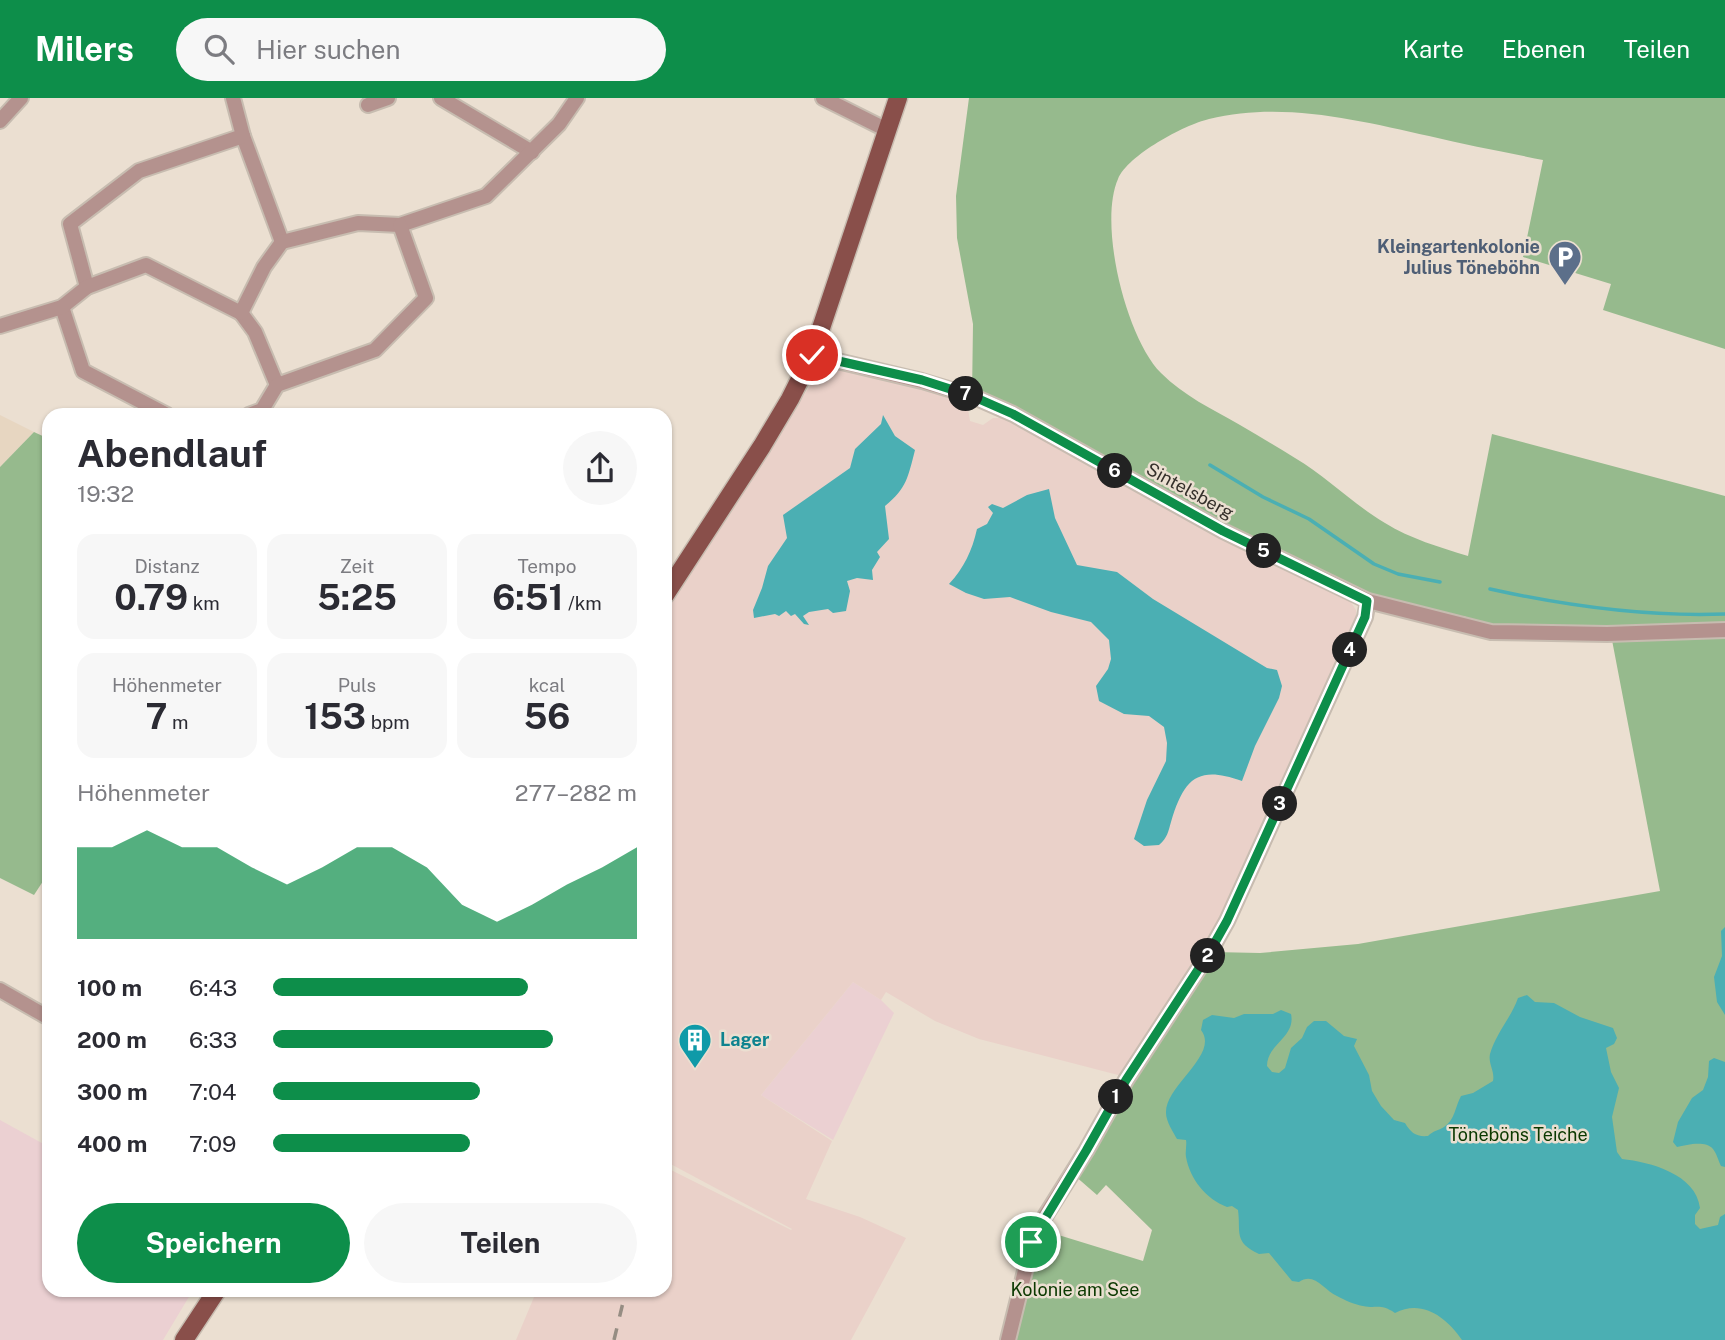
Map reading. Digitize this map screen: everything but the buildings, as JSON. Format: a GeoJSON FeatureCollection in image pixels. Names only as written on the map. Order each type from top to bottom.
{"type":"FeatureCollection","features":[{"type":"Feature","properties":{"kind":"main road"},"geometry":{"type":"LineString","coordinates":[[672,584],[762,446],[812,355],[898,98]]}},
{"type":"Feature","properties":{"kind":"main road"},"geometry":{"type":"LineString","coordinates":[[184,1340],[212,1297]]}},
{"type":"Feature","properties":{"kind":"street"},"geometry":{"type":"LineString","coordinates":[[0,121],[21,98]]}},
{"type":"Feature","properties":{"kind":"street"},"geometry":{"type":"LineString","coordinates":[[233,98],[243,136],[282,242]]}},
{"type":"Feature","properties":{"kind":"street"},"geometry":{"type":"LineString","coordinates":[[369,105],[388,98]]}},
{"type":"Feature","properties":{"kind":"street"},"geometry":{"type":"LineString","coordinates":[[441,98],[532,152]]}},
{"type":"Feature","properties":{"kind":"street"},"geometry":{"type":"LineString","coordinates":[[242,313],[264,267],[282,242],[358,223],[400,225],[486,196],[559,124],[577,98]]}},
{"type":"Feature","properties":{"kind":"street"},"geometry":{"type":"LineString","coordinates":[[823,98],[887,130]]}},
{"type":"Feature","properties":{"kind":"street"},"geometry":{"type":"LineString","coordinates":[[87,286],[70,224],[139,172],[243,136]]}},
{"type":"Feature","properties":{"kind":"street"},"geometry":{"type":"LineString","coordinates":[[263,408],[277,385],[375,350],[426,298],[400,225]]}},
{"type":"Feature","properties":{"kind":"street"},"geometry":{"type":"LineString","coordinates":[[0,326],[62,307],[87,286],[146,265],[242,313],[255,332],[277,385]]}},
{"type":"Feature","properties":{"kind":"street"},"geometry":{"type":"LineString","coordinates":[[62,307],[83,371],[154,408]]}},
{"type":"Feature","properties":{"kind":"street","name":"Sintelsberg"},"geometry":{"type":"LineString","coordinates":[[812,355],[922,380],[972,396],[1013,414],[1223,531],[1367,601],[1491,632],[1607,634],[1725,630]]}},
{"type":"Feature","properties":{"kind":"street"},"geometry":{"type":"LineString","coordinates":[[1008,1340],[1034,1234],[1126,1080],[1227,921],[1365,617],[1367,601]]}},
{"type":"Feature","properties":{"kind":"street"},"geometry":{"type":"LineString","coordinates":[[0,990],[42,1014]]}},
{"type":"Feature","properties":{"kind":"shaded area"},"geometry":{"type":"Polygon","coordinates":[[[830,367],[958,398],[968,409],[970,421],[983,425],[993,418],[1005,418],[1200,526],[1348,598],[1356,610],[1356,621],[1225,918],[1122,1076],[979,1039],[935,1021],[886,992],[881,1000],[853,982],[761,1095],[832,1141],[806,1199],[860,1217],[906,1238],[851,1340],[516,1340],[534,1297],[672,1297],[672,1170],[792,1229],[672,1165],[672,602],[818,373],[830,367]]]}},
{"type":"Feature","properties":{"kind":"shaded area"},"geometry":{"type":"Polygon","coordinates":[[[0,415],[34,432],[0,467],[0,415]]]}},
{"type":"Feature","properties":{"kind":"shaded area"},"geometry":{"type":"Polygon","coordinates":[[[853,982],[881,1000],[894,1013],[833,1140],[761,1095],[853,982]]]}},
{"type":"Feature","properties":{"kind":"shaded area"},"geometry":{"type":"Polygon","coordinates":[[[0,1120],[42,1143],[42,1297],[189,1297],[163,1340],[0,1340],[0,1120]]]}},
{"type":"Feature","properties":{"kind":"green space"},"geometry":{"type":"Polygon","coordinates":[[[969,98],[1725,98],[1725,349],[1603,310],[1611,284],[1523,257],[1543,160],[1375,124],[1292,112],[1236,114],[1198,122],[1158,142],[1124,170],[1118,179],[1113,199],[1111,223],[1119,280],[1127,308],[1148,356],[1161,373],[1209,408],[1307,465],[1373,516],[1405,534],[1468,556],[1492,434],[1725,496],[1725,625],[1610,629],[1483,626],[1464,616],[1453,619],[1367,594],[1223,531],[972,396],[973,324],[957,238],[956,196],[969,98]]]}},
{"type":"Feature","properties":{"kind":"green space"},"geometry":{"type":"Polygon","coordinates":[[[34,432],[42,436],[42,883],[34,895],[0,878],[0,467],[34,432]]]}},
{"type":"Feature","properties":{"kind":"green space","name":"Töneböns Teiche"},"geometry":{"type":"Polygon","coordinates":[[[1725,635],[1725,1340],[1012,1340],[1039,1229],[1143,1261],[1152,1230],[1106,1185],[1097,1195],[1074,1175],[1213,952],[1260,953],[1358,944],[1660,891],[1612,640],[1725,635]]]}},
{"type":"Feature","properties":{"kind":"water"},"geometry":{"type":"Polygon","coordinates":[[[883,415],[895,436],[915,450],[906,481],[885,506],[889,539],[877,552],[880,557],[872,570],[873,580],[857,578],[847,581],[850,591],[846,611],[833,613],[828,609],[809,612],[803,616],[809,625],[804,624],[795,614],[791,616],[786,611],[779,616],[775,614],[754,618],[753,610],[768,566],[787,538],[783,515],[850,468],[855,449],[881,424],[883,415]]]}},
{"type":"Feature","properties":{"kind":"water"},"geometry":{"type":"Polygon","coordinates":[[[1049,489],[1055,518],[1077,565],[1117,572],[1153,599],[1267,668],[1277,670],[1282,686],[1242,781],[1214,774],[1195,779],[1181,795],[1167,834],[1159,845],[1144,846],[1134,839],[1147,800],[1166,761],[1164,727],[1149,716],[1124,714],[1099,701],[1096,686],[1108,669],[1111,659],[1109,640],[1091,622],[1051,612],[1010,597],[984,599],[949,584],[967,559],[977,529],[987,524],[993,513],[988,507],[992,504],[1003,508],[1027,495],[1049,489]]]}},
{"type":"Feature","properties":{"kind":"water"},"geometry":{"type":"Polygon","coordinates":[[[1725,927],[1725,1015],[1717,1002],[1714,977],[1722,956],[1721,931],[1725,927]]]}},
{"type":"Feature","properties":{"kind":"water","name":"Töneböns Teiche"},"geometry":{"type":"Polygon","coordinates":[[[1527,995],[1535,1002],[1554,1003],[1580,1017],[1613,1028],[1617,1038],[1614,1044],[1606,1048],[1611,1072],[1619,1088],[1612,1117],[1617,1152],[1622,1159],[1645,1163],[1670,1172],[1690,1186],[1697,1196],[1700,1208],[1695,1215],[1695,1224],[1700,1229],[1718,1225],[1720,1217],[1725,1214],[1725,1340],[1462,1340],[1449,1324],[1424,1309],[1405,1309],[1395,1313],[1382,1307],[1350,1302],[1314,1280],[1292,1281],[1269,1253],[1259,1254],[1245,1245],[1240,1236],[1238,1210],[1212,1199],[1200,1187],[1188,1165],[1186,1140],[1177,1139],[1167,1119],[1168,1102],[1203,1050],[1203,1020],[1212,1015],[1234,1018],[1244,1014],[1273,1014],[1281,1010],[1291,1014],[1291,1022],[1286,1035],[1268,1058],[1267,1066],[1272,1072],[1279,1073],[1285,1068],[1291,1048],[1302,1038],[1307,1027],[1314,1021],[1326,1021],[1344,1036],[1357,1039],[1354,1046],[1381,1106],[1394,1120],[1405,1123],[1414,1134],[1428,1136],[1450,1121],[1461,1096],[1473,1093],[1493,1081],[1490,1054],[1493,1046],[1518,998],[1527,995]]]}},
{"type":"Feature","properties":{"kind":"water"},"geometry":{"type":"Polygon","coordinates":[[[1714,1058],[1725,1062],[1725,1167],[1721,1166],[1710,1146],[1696,1144],[1677,1147],[1673,1142],[1678,1122],[1692,1098],[1703,1090],[1708,1077],[1709,1061],[1714,1058]]]}},
{"type":"Feature","properties":{"kind":"waterway"},"geometry":{"type":"LineString","coordinates":[[1210,465],[1263,497],[1309,519],[1374,564],[1398,574],[1440,582]]}},
{"type":"Feature","properties":{"kind":"waterway"},"geometry":{"type":"LineString","coordinates":[[1490,589],[1607,609],[1666,614],[1725,614]]}},
{"type":"Feature","properties":{"kind":"railway"},"geometry":{"type":"LineString","coordinates":[[614,1340],[624,1297]]}},
{"type":"Feature","properties":{"kind":"place","name":"Kleingartenkolonie Julius Töneböhn"},"geometry":{"type":"Point","coordinates":[1565,287]}},
{"type":"Feature","properties":{"kind":"place","name":"Lager"},"geometry":{"type":"Point","coordinates":[695,1070]}},
{"type":"Feature","properties":{"kind":"route"},"geometry":{"type":"LineString","coordinates":[[812,355],[922,380],[972,396],[1013,414],[1223,531],[1367,601],[1365,617],[1227,921],[1126,1080],[1031,1242]]}},
{"type":"Feature","properties":{"kind":"park label","name":"Kolonie am See"},"geometry":{"type":"Point","coordinates":[1075,1290]}}]}
